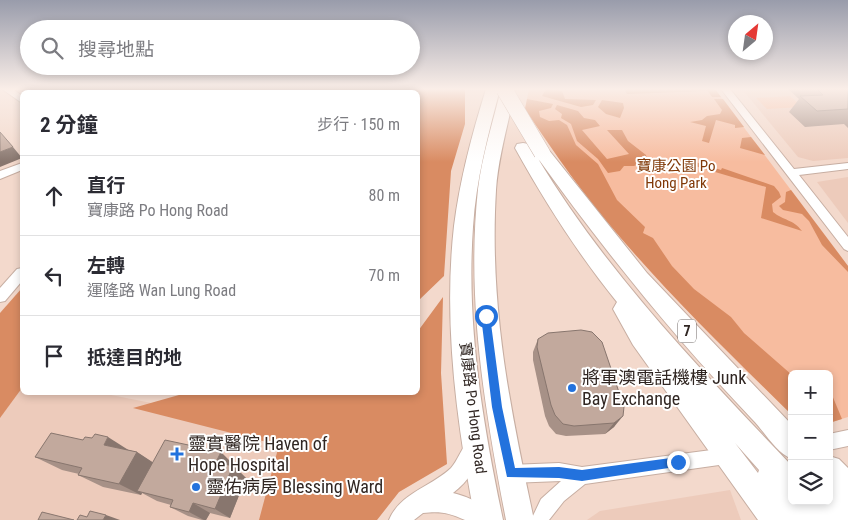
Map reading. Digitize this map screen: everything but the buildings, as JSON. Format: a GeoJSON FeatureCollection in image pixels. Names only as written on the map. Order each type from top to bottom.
{"type":"FeatureCollection","features":[{"type":"Feature","properties":{"kind":"main road","name":"寶康路 Po Hong Road"},"geometry":{"type":"LineString","coordinates":[[486,113],[468,185],[462,252],[464,343],[476,443],[489,520]]}},
{"type":"Feature","properties":{"kind":"main road","name":"寶康路 Po Hong Road"},"geometry":{"type":"LineString","coordinates":[[501,113],[490,166],[484,213],[483,246],[486,316],[490,358],[520,520]]}},
{"type":"Feature","properties":{"kind":"main road","name":"7"},"geometry":{"type":"LineString","coordinates":[[507,113],[534,154],[582,207],[640,279],[728,376],[782,430]]}},
{"type":"Feature","properties":{"kind":"main road","name":"7"},"geometry":{"type":"LineString","coordinates":[[516,113],[552,196],[600,267],[712,400],[788,482]]}},
{"type":"Feature","properties":{"kind":"main road"},"geometry":{"type":"LineString","coordinates":[[600,267],[641,338],[776,520]]}},
{"type":"Feature","properties":{"kind":"main road"},"geometry":{"type":"LineString","coordinates":[[712,400],[803,520]]}},
{"type":"Feature","properties":{"kind":"main road"},"geometry":{"type":"LineString","coordinates":[[833,473],[848,486]]}},
{"type":"Feature","properties":{"kind":"main road"},"geometry":{"type":"LineString","coordinates":[[833,497],[848,514]]}},
{"type":"Feature","properties":{"kind":"main road"},"geometry":{"type":"LineString","coordinates":[[810,505],[824,520]]}},
{"type":"Feature","properties":{"kind":"street"},"geometry":{"type":"LineString","coordinates":[[743,113],[848,246]]}},
{"type":"Feature","properties":{"kind":"street"},"geometry":{"type":"LineString","coordinates":[[790,173],[848,166]]}},
{"type":"Feature","properties":{"kind":"street"},"geometry":{"type":"LineString","coordinates":[[0,176],[20,167]]}},
{"type":"Feature","properties":{"kind":"street"},"geometry":{"type":"LineString","coordinates":[[0,297],[20,276]]}},
{"type":"Feature","properties":{"kind":"street"},"geometry":{"type":"LineString","coordinates":[[833,441],[848,438]]}},
{"type":"Feature","properties":{"kind":"street"},"geometry":{"type":"LineString","coordinates":[[400,520],[406,512],[459,476],[469,462],[476,443]]}},
{"type":"Feature","properties":{"kind":"street"},"geometry":{"type":"LineString","coordinates":[[510,474],[559,472],[582,476],[719,457]]}},
{"type":"Feature","properties":{"kind":"street"},"geometry":{"type":"LineString","coordinates":[[540,520],[546,506],[556,494],[582,476]]}},
{"type":"Feature","properties":{"kind":"street"},"geometry":{"type":"LineString","coordinates":[[421,502],[446,501],[462,504],[482,520]]}},
{"type":"Feature","properties":{"kind":"shaded area"},"geometry":{"type":"Polygon","coordinates":[[[420,113],[465,113],[465,124],[451,171],[444,276],[420,299],[420,113]]]}},
{"type":"Feature","properties":{"kind":"shaded area"},"geometry":{"type":"Polygon","coordinates":[[[528,113],[539,113],[540,117],[549,121],[559,120],[567,125],[576,145],[598,164],[617,200],[645,227],[643,233],[653,238],[672,266],[694,289],[731,317],[744,333],[788,372],[788,411],[726,350],[640,260],[607,222],[528,113]]]}},
{"type":"Feature","properties":{"kind":"shaded area"},"geometry":{"type":"Polygon","coordinates":[[[580,113],[584,118],[595,120],[600,126],[582,130],[607,159],[629,154],[607,130],[622,130],[628,141],[646,155],[647,161],[634,166],[624,166],[620,171],[608,173],[598,159],[577,141],[571,124],[561,118],[562,114],[580,113]]]}},
{"type":"Feature","properties":{"kind":"shaded area"},"geometry":{"type":"Polygon","coordinates":[[[605,113],[622,113],[620,118],[605,113]]]}},
{"type":"Feature","properties":{"kind":"shaded area"},"geometry":{"type":"Polygon","coordinates":[[[734,113],[744,127],[735,128],[735,125],[716,120],[709,143],[702,141],[706,126],[690,122],[720,114],[734,113]]]}},
{"type":"Feature","properties":{"kind":"shaded area"},"geometry":{"type":"Polygon","coordinates":[[[762,113],[848,113],[848,158],[813,161],[798,157],[762,113]]]}},
{"type":"Feature","properties":{"kind":"shaded area"},"geometry":{"type":"Polygon","coordinates":[[[751,137],[765,155],[740,148],[742,138],[751,137]]]}},
{"type":"Feature","properties":{"kind":"shaded area"},"geometry":{"type":"Polygon","coordinates":[[[695,162],[721,170],[722,168],[774,186],[781,197],[772,204],[773,212],[792,222],[802,231],[761,218],[766,187],[695,166],[695,162]]]}},
{"type":"Feature","properties":{"kind":"shaded area"},"geometry":{"type":"Polygon","coordinates":[[[848,177],[848,223],[817,182],[848,177]]]}},
{"type":"Feature","properties":{"kind":"shaded area"},"geometry":{"type":"Polygon","coordinates":[[[791,190],[848,266],[848,272],[822,245],[809,221],[802,214],[783,210],[779,206],[785,202],[786,192],[791,190]]]}},
{"type":"Feature","properties":{"kind":"shaded area"},"geometry":{"type":"Polygon","coordinates":[[[20,290],[20,391],[0,418],[0,313],[20,290]]]}},
{"type":"Feature","properties":{"kind":"shaded area"},"geometry":{"type":"Polygon","coordinates":[[[443,297],[441,373],[447,464],[399,492],[377,520],[259,520],[279,445],[133,408],[179,395],[420,395],[420,328],[443,297]]]}},
{"type":"Feature","properties":{"kind":"shaded area","name":"靈實醫院 Haven of Hope Hospital"},"geometry":{"type":"Polygon","coordinates":[[[0,366],[20,370],[20,395],[111,395],[287,430],[422,478],[399,492],[377,520],[0,520],[0,366]]]}},
{"type":"Feature","properties":{"kind":"shaded area"},"geometry":{"type":"Polygon","coordinates":[[[833,397],[842,419],[833,422],[833,397]]]}},
{"type":"Feature","properties":{"kind":"shaded area"},"geometry":{"type":"Polygon","coordinates":[[[730,490],[741,520],[587,520],[600,511],[730,490]]]}},
{"type":"Feature","properties":{"kind":"green space","name":"寶康公園 Po Hong Park"},"geometry":{"type":"Polygon","coordinates":[[[528,113],[733,113],[848,266],[848,417],[833,422],[833,370],[788,370],[788,411],[661,283],[620,237],[571,175],[528,113]]]}},
{"type":"Feature","properties":{"kind":"place","name":"將軍澳電話機樓 Junk Bay Exchange"},"geometry":{"type":"Point","coordinates":[572,388]}},
{"type":"Feature","properties":{"kind":"place","name":"靈實醫院 Haven of Hope Hospital"},"geometry":{"type":"Point","coordinates":[177,454]}},
{"type":"Feature","properties":{"kind":"place","name":"靈佑病房 Blessing Ward"},"geometry":{"type":"Point","coordinates":[196,487]}},
{"type":"Feature","properties":{"kind":"route"},"geometry":{"type":"LineString","coordinates":[[486,316],[497,407],[510,474],[559,472],[582,476],[678,462]]}}]}
